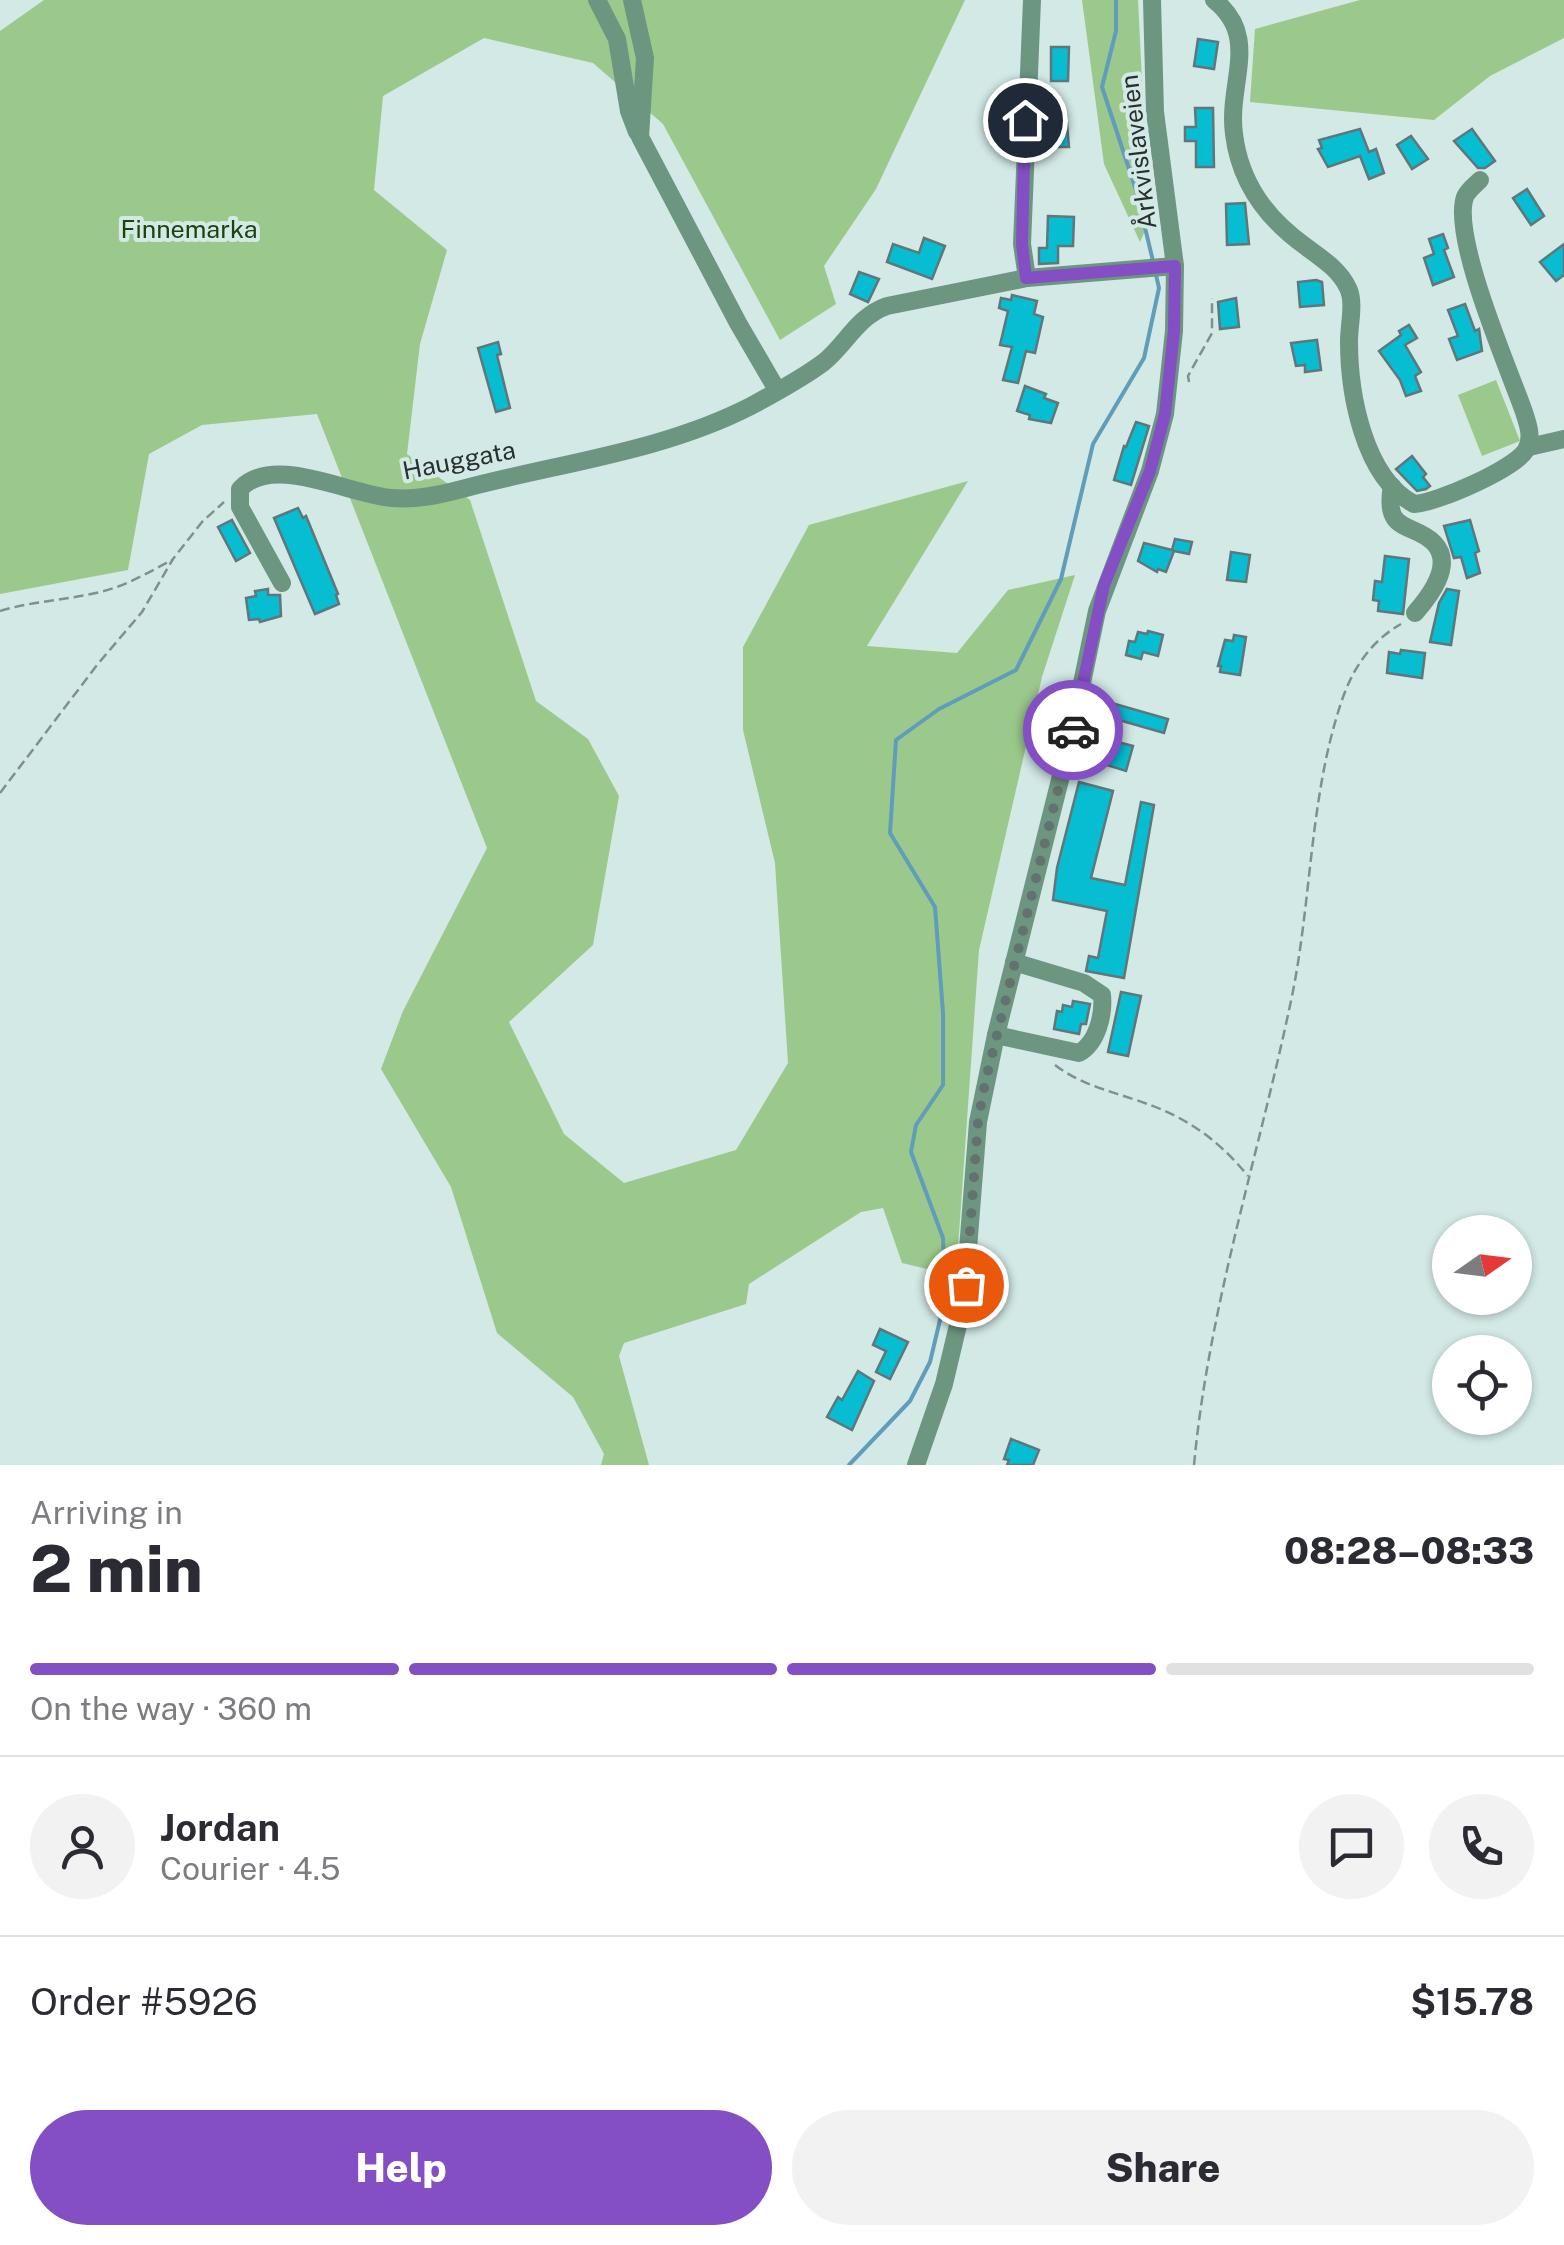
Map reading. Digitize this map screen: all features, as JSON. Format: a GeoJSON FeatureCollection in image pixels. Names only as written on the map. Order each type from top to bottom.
{"type":"FeatureCollection","features":[{"type":"Feature","properties":{"kind":"street"},"geometry":{"type":"LineString","coordinates":[[597,0],[617,39],[628,111],[738,324],[777,390]]}},
{"type":"Feature","properties":{"kind":"street"},"geometry":{"type":"LineString","coordinates":[[632,0],[645,58],[640,137]]}},
{"type":"Feature","properties":{"kind":"street"},"geometry":{"type":"LineString","coordinates":[[1026,278],[1022,244],[1032,0]]}},
{"type":"Feature","properties":{"kind":"street","name":"Årkvislaveien"},"geometry":{"type":"LineString","coordinates":[[916,1465],[944,1384],[964,1300],[978,1122],[996,1035],[1072,736],[1101,598],[1150,471],[1165,414],[1174,331],[1163,266],[1152,0]]}},
{"type":"Feature","properties":{"kind":"street"},"geometry":{"type":"LineString","coordinates":[[1214,0],[1227,10],[1240,31],[1234,134],[1248,184],[1272,219],[1333,268],[1349,289],[1350,375],[1355,410],[1366,441],[1392,486],[1414,504],[1435,501],[1483,480],[1521,456],[1528,447],[1530,431],[1471,258],[1464,203],[1469,190],[1480,180]]}},
{"type":"Feature","properties":{"kind":"street","name":"Hauggata"},"geometry":{"type":"LineString","coordinates":[[240,488],[254,478],[280,474],[374,496],[429,497],[680,436],[721,421],[821,364],[874,311],[1026,278],[1163,266]]}},
{"type":"Feature","properties":{"kind":"street"},"geometry":{"type":"LineString","coordinates":[[1528,447],[1564,439]]}},
{"type":"Feature","properties":{"kind":"street"},"geometry":{"type":"LineString","coordinates":[[1392,486],[1392,512],[1404,527],[1434,543],[1439,556],[1438,581],[1415,614]]}},
{"type":"Feature","properties":{"kind":"street"},"geometry":{"type":"LineString","coordinates":[[240,488],[240,507],[282,583]]}},
{"type":"Feature","properties":{"kind":"street"},"geometry":{"type":"LineString","coordinates":[[996,1035],[1079,1053],[1090,1046],[1102,1009],[1102,995],[1090,985],[1014,962]]}},
{"type":"Feature","properties":{"kind":"path"},"geometry":{"type":"LineString","coordinates":[[1189,382],[1188,376],[1212,332],[1212,298]]}},
{"type":"Feature","properties":{"kind":"path"},"geometry":{"type":"LineString","coordinates":[[0,793],[142,612],[173,559],[202,522],[240,488]]}},
{"type":"Feature","properties":{"kind":"path"},"geometry":{"type":"LineString","coordinates":[[0,611],[101,592],[173,559]]}},
{"type":"Feature","properties":{"kind":"path"},"geometry":{"type":"LineString","coordinates":[[1194,1465],[1204,1394],[1249,1177],[1292,994],[1305,920],[1312,840],[1341,704],[1352,676],[1371,647],[1415,614]]}},
{"type":"Feature","properties":{"kind":"path"},"geometry":{"type":"LineString","coordinates":[[1051,1063],[1066,1074],[1188,1122],[1222,1144],[1249,1177]]}},
{"type":"Feature","properties":{"kind":"green space","name":"Finnemarka"},"geometry":{"type":"Polygon","coordinates":[[[44,0],[965,0],[876,189],[824,266],[836,304],[780,340],[663,124],[593,63],[484,38],[383,96],[374,190],[447,250],[420,344],[407,454],[470,500],[536,701],[588,739],[619,796],[593,945],[509,1022],[564,1134],[624,1183],[736,1150],[788,1063],[775,863],[743,730],[743,647],[809,525],[968,481],[867,646],[957,653],[1008,590],[1075,575],[1042,677],[979,950],[956,1276],[902,1263],[883,1208],[861,1212],[749,1284],[746,1304],[624,1343],[619,1356],[649,1465],[601,1465],[604,1454],[573,1397],[497,1333],[451,1187],[381,1069],[403,1011],[487,848],[317,414],[202,425],[149,454],[128,570],[0,594],[0,31],[44,0]]]}},
{"type":"Feature","properties":{"kind":"green space"},"geometry":{"type":"Polygon","coordinates":[[[1082,0],[1138,0],[1149,222],[1140,242],[1104,164],[1082,0]]]}},
{"type":"Feature","properties":{"kind":"green space"},"geometry":{"type":"Polygon","coordinates":[[[1360,0],[1564,0],[1564,38],[1490,76],[1434,120],[1250,102],[1255,29],[1360,0]]]}},
{"type":"Feature","properties":{"kind":"green space"},"geometry":{"type":"Polygon","coordinates":[[[1496,380],[1520,441],[1482,456],[1458,395],[1496,380]]]}},
{"type":"Feature","properties":{"kind":"building"},"geometry":{"type":"Polygon","coordinates":[[[1198,39],[1218,42],[1214,69],[1194,66],[1198,39]]]}},
{"type":"Feature","properties":{"kind":"building"},"geometry":{"type":"Polygon","coordinates":[[[1051,47],[1069,47],[1068,81],[1051,81],[1051,47]]]}},
{"type":"Feature","properties":{"kind":"building"},"geometry":{"type":"Polygon","coordinates":[[[1195,108],[1213,108],[1214,167],[1196,167],[1196,141],[1185,141],[1185,127],[1196,127],[1195,108]]]}},
{"type":"Feature","properties":{"kind":"building"},"geometry":{"type":"Polygon","coordinates":[[[1054,112],[1066,112],[1069,147],[1050,147],[1050,120],[1054,120],[1054,112]]]}},
{"type":"Feature","properties":{"kind":"building"},"geometry":{"type":"Polygon","coordinates":[[[1360,129],[1369,152],[1376,149],[1384,173],[1369,179],[1360,156],[1328,167],[1318,149],[1322,148],[1319,140],[1360,129]]]}},
{"type":"Feature","properties":{"kind":"building"},"geometry":{"type":"Polygon","coordinates":[[[1472,129],[1495,161],[1485,168],[1478,168],[1454,141],[1472,129]]]}},
{"type":"Feature","properties":{"kind":"building"},"geometry":{"type":"Polygon","coordinates":[[[1411,136],[1428,159],[1412,169],[1397,145],[1411,136]]]}},
{"type":"Feature","properties":{"kind":"building"},"geometry":{"type":"Polygon","coordinates":[[[1527,189],[1544,216],[1531,225],[1513,198],[1527,189]]]}},
{"type":"Feature","properties":{"kind":"building"},"geometry":{"type":"Polygon","coordinates":[[[1245,203],[1249,244],[1227,245],[1226,204],[1245,203]]]}},
{"type":"Feature","properties":{"kind":"building"},"geometry":{"type":"Polygon","coordinates":[[[1048,216],[1074,217],[1073,246],[1058,246],[1058,263],[1039,264],[1039,248],[1047,248],[1048,216]]]}},
{"type":"Feature","properties":{"kind":"building"},"geometry":{"type":"Polygon","coordinates":[[[1443,234],[1454,277],[1433,285],[1424,258],[1434,254],[1429,239],[1443,234]]]}},
{"type":"Feature","properties":{"kind":"building"},"geometry":{"type":"Polygon","coordinates":[[[924,238],[945,246],[932,279],[887,262],[893,244],[919,253],[924,238]]]}},
{"type":"Feature","properties":{"kind":"building"},"geometry":{"type":"Polygon","coordinates":[[[1564,244],[1564,275],[1556,281],[1540,262],[1564,244]]]}},
{"type":"Feature","properties":{"kind":"building"},"geometry":{"type":"Polygon","coordinates":[[[859,272],[879,279],[868,302],[850,294],[859,272]]]}},
{"type":"Feature","properties":{"kind":"building"},"geometry":{"type":"Polygon","coordinates":[[[1298,282],[1322,282],[1324,305],[1300,307],[1298,282]]]}},
{"type":"Feature","properties":{"kind":"building"},"geometry":{"type":"Polygon","coordinates":[[[1012,295],[1037,301],[1034,314],[1043,317],[1035,353],[1026,351],[1018,383],[1003,380],[1012,347],[1000,345],[1008,311],[999,308],[1001,298],[1011,300],[1012,295]]]}},
{"type":"Feature","properties":{"kind":"building"},"geometry":{"type":"Polygon","coordinates":[[[1236,298],[1239,327],[1220,329],[1218,302],[1236,298]]]}},
{"type":"Feature","properties":{"kind":"building"},"geometry":{"type":"Polygon","coordinates":[[[1465,304],[1475,331],[1479,329],[1482,351],[1457,360],[1449,339],[1458,336],[1448,310],[1465,304]]]}},
{"type":"Feature","properties":{"kind":"building"},"geometry":{"type":"Polygon","coordinates":[[[1409,325],[1417,338],[1405,345],[1421,372],[1415,376],[1421,391],[1406,396],[1400,380],[1379,351],[1409,325]]]}},
{"type":"Feature","properties":{"kind":"building"},"geometry":{"type":"Polygon","coordinates":[[[1317,340],[1321,370],[1305,372],[1305,365],[1296,366],[1291,343],[1317,340]]]}},
{"type":"Feature","properties":{"kind":"building"},"geometry":{"type":"Polygon","coordinates":[[[498,342],[501,354],[497,355],[510,408],[496,412],[478,348],[498,342]]]}},
{"type":"Feature","properties":{"kind":"building"},"geometry":{"type":"Polygon","coordinates":[[[1025,386],[1058,403],[1051,423],[1029,419],[1030,415],[1017,411],[1025,386]]]}},
{"type":"Feature","properties":{"kind":"building"},"geometry":{"type":"Polygon","coordinates":[[[1136,422],[1149,426],[1131,485],[1114,480],[1136,422]]]}},
{"type":"Feature","properties":{"kind":"building"},"geometry":{"type":"Polygon","coordinates":[[[1412,456],[1426,474],[1423,477],[1430,486],[1426,489],[1417,491],[1396,469],[1412,456]]]}},
{"type":"Feature","properties":{"kind":"building"},"geometry":{"type":"Polygon","coordinates":[[[298,508],[303,518],[306,516],[338,594],[339,604],[315,614],[274,518],[298,508]]]}},
{"type":"Feature","properties":{"kind":"building"},"geometry":{"type":"Polygon","coordinates":[[[232,520],[250,553],[236,561],[218,527],[232,520]]]}},
{"type":"Feature","properties":{"kind":"building"},"geometry":{"type":"Polygon","coordinates":[[[1470,520],[1479,551],[1475,553],[1480,573],[1467,578],[1461,557],[1454,558],[1444,526],[1470,520]]]}},
{"type":"Feature","properties":{"kind":"building"},"geometry":{"type":"Polygon","coordinates":[[[1175,539],[1192,542],[1189,554],[1174,551],[1166,572],[1157,572],[1138,561],[1144,543],[1172,550],[1175,539]]]}},
{"type":"Feature","properties":{"kind":"building"},"geometry":{"type":"Polygon","coordinates":[[[1231,552],[1250,555],[1246,582],[1227,580],[1231,552]]]}},
{"type":"Feature","properties":{"kind":"building"},"geometry":{"type":"Polygon","coordinates":[[[1385,556],[1409,559],[1403,614],[1378,611],[1379,601],[1373,600],[1375,581],[1382,582],[1385,556]]]}},
{"type":"Feature","properties":{"kind":"building"},"geometry":{"type":"Polygon","coordinates":[[[268,589],[268,595],[280,595],[281,616],[260,622],[249,620],[246,598],[256,596],[255,591],[268,589]]]}},
{"type":"Feature","properties":{"kind":"building"},"geometry":{"type":"Polygon","coordinates":[[[1447,589],[1459,591],[1451,645],[1430,642],[1439,603],[1447,589]]]}},
{"type":"Feature","properties":{"kind":"building"},"geometry":{"type":"Polygon","coordinates":[[[1138,632],[1163,635],[1158,656],[1143,652],[1141,659],[1126,655],[1129,641],[1135,642],[1138,632]]]}},
{"type":"Feature","properties":{"kind":"building"},"geometry":{"type":"Polygon","coordinates":[[[1234,635],[1246,637],[1240,675],[1220,672],[1218,666],[1225,640],[1233,641],[1234,635]]]}},
{"type":"Feature","properties":{"kind":"building"},"geometry":{"type":"Polygon","coordinates":[[[1401,650],[1425,653],[1422,678],[1387,673],[1389,652],[1400,654],[1401,650]]]}},
{"type":"Feature","properties":{"kind":"building"},"geometry":{"type":"Polygon","coordinates":[[[1108,702],[1168,719],[1164,733],[1105,716],[1108,702]]]}},
{"type":"Feature","properties":{"kind":"building"},"geometry":{"type":"Polygon","coordinates":[[[1087,734],[1133,746],[1126,771],[1081,757],[1087,734]]]}},
{"type":"Feature","properties":{"kind":"building"},"geometry":{"type":"Polygon","coordinates":[[[1079,782],[1113,791],[1091,878],[1125,885],[1141,802],[1154,805],[1124,978],[1086,971],[1089,956],[1098,958],[1107,911],[1053,900],[1079,782]]]}},
{"type":"Feature","properties":{"kind":"building"},"geometry":{"type":"Polygon","coordinates":[[[1121,992],[1141,996],[1128,1056],[1108,1052],[1121,992]]]}},
{"type":"Feature","properties":{"kind":"building"},"geometry":{"type":"Polygon","coordinates":[[[1073,1001],[1090,1004],[1086,1024],[1081,1024],[1079,1034],[1054,1029],[1057,1011],[1062,1012],[1063,1005],[1072,1007],[1073,1001]]]}},
{"type":"Feature","properties":{"kind":"building"},"geometry":{"type":"Polygon","coordinates":[[[880,1329],[908,1342],[890,1379],[876,1372],[886,1351],[873,1345],[880,1329]]]}},
{"type":"Feature","properties":{"kind":"building"},"geometry":{"type":"Polygon","coordinates":[[[858,1371],[874,1381],[852,1430],[827,1417],[858,1371]]]}},
{"type":"Feature","properties":{"kind":"building"},"geometry":{"type":"Polygon","coordinates":[[[1011,1439],[1039,1450],[1033,1465],[1007,1465],[1009,1460],[1004,1459],[1011,1439]]]}},
{"type":"Feature","properties":{"kind":"waterway"},"geometry":{"type":"LineString","coordinates":[[1116,0],[1116,31],[1102,87],[1136,190],[1153,261]]}},
{"type":"Feature","properties":{"kind":"waterway"},"geometry":{"type":"LineString","coordinates":[[849,1465],[910,1401],[930,1362],[945,1299],[943,1238],[911,1152],[916,1125],[943,1085],[943,1013],[935,907],[890,833],[896,740],[939,709],[1016,670],[1061,579],[1093,444],[1144,358],[1159,288],[1156,275]]}},
{"type":"Feature","properties":{"kind":"way so far"},"geometry":{"type":"LineString","coordinates":[[966,1285],[978,1122],[985,1083],[1073,730]]}},
{"type":"Feature","properties":{"kind":"route"},"geometry":{"type":"LineString","coordinates":[[1025,120],[1022,255],[1026,278],[1175,266],[1174,331],[1165,414],[1150,471],[1104,585],[1073,730]]}}]}
